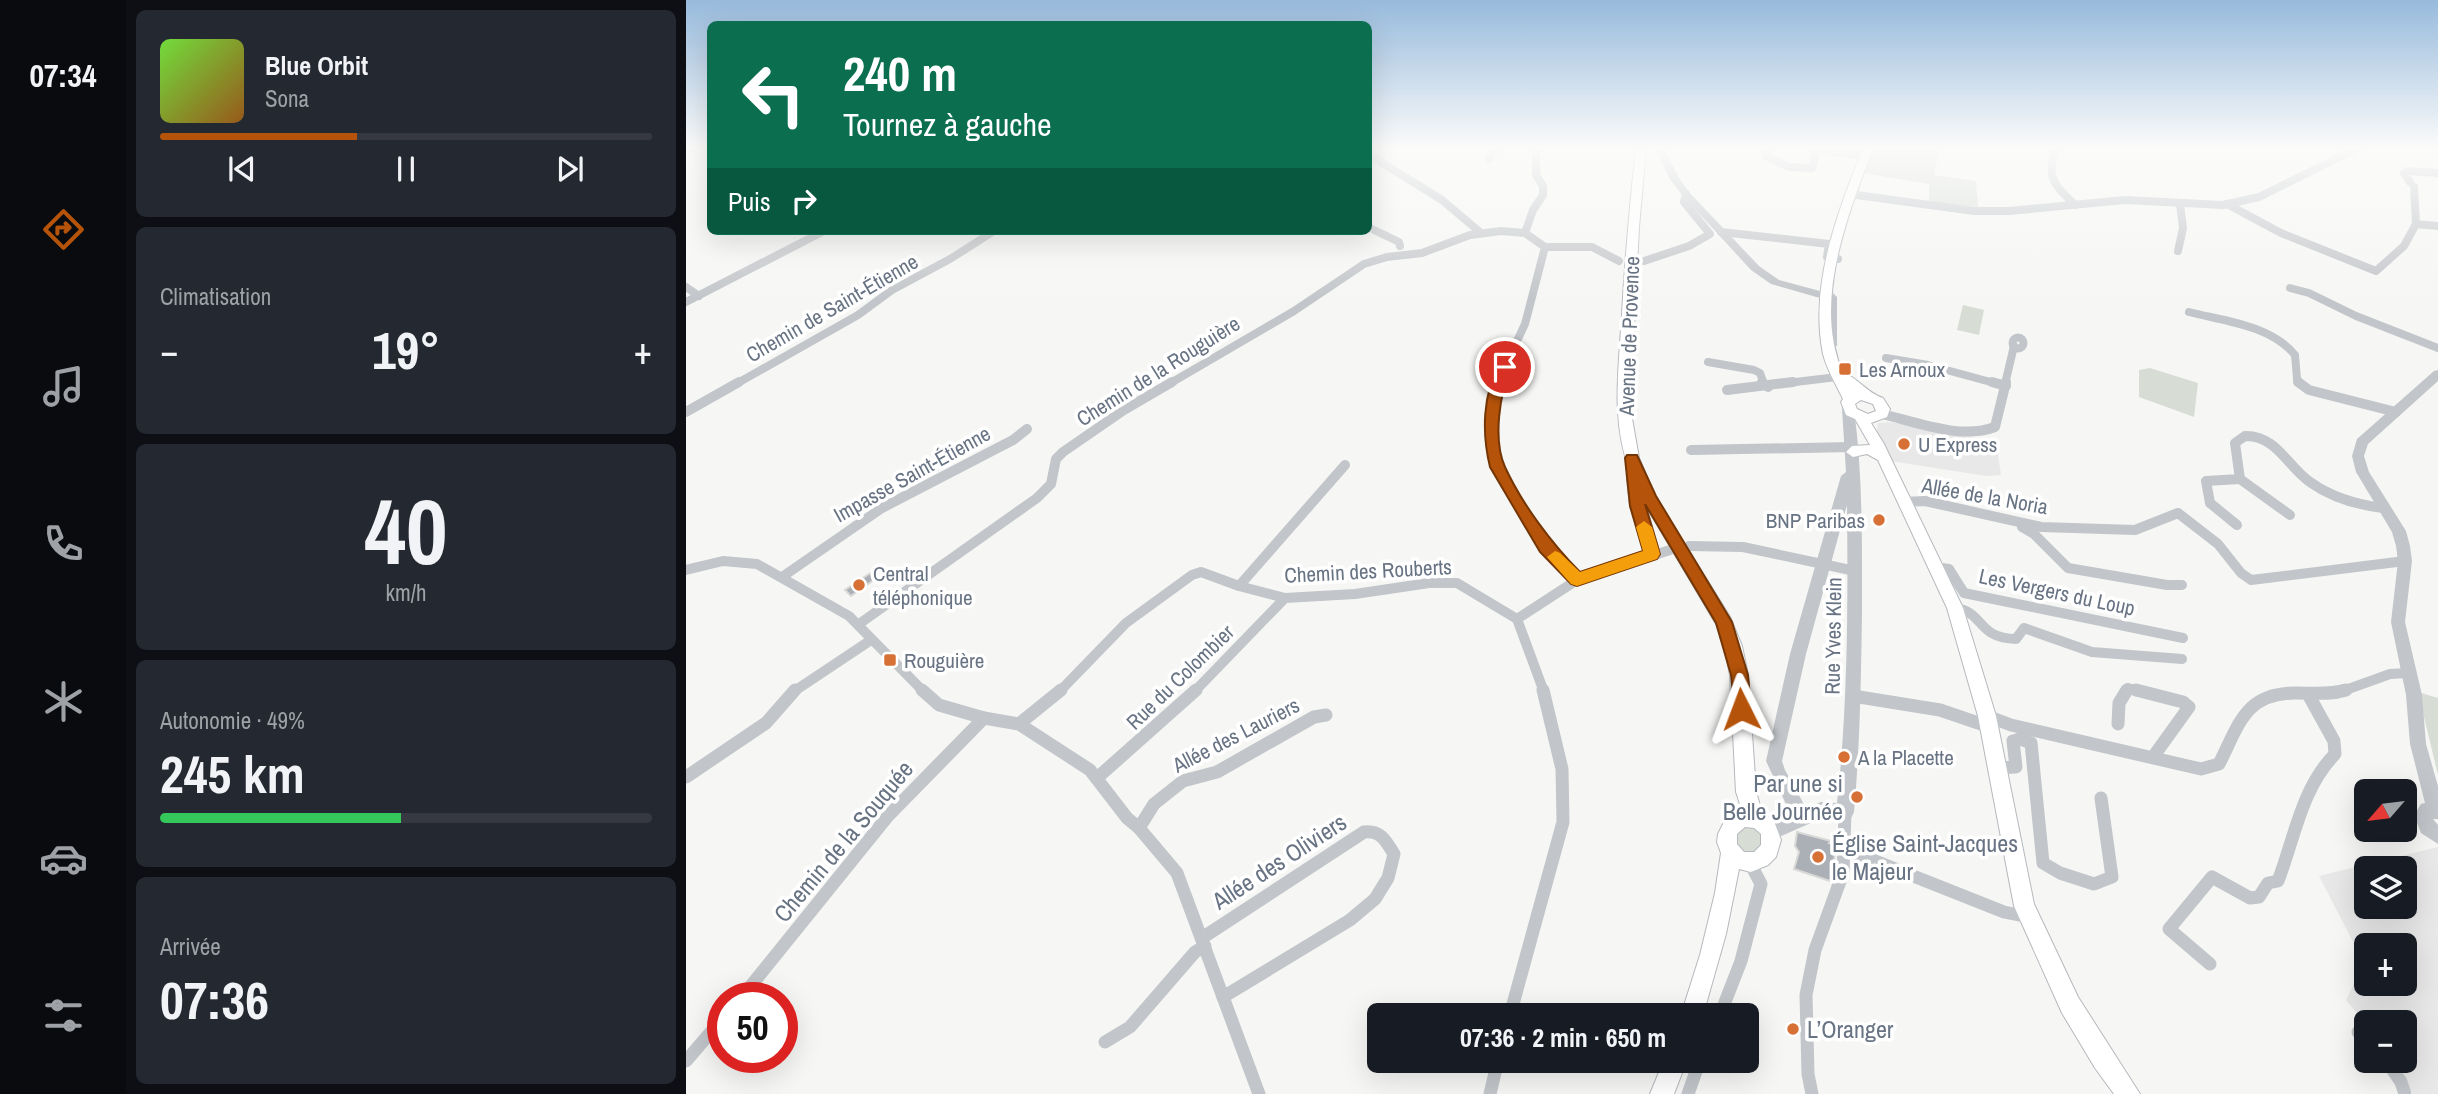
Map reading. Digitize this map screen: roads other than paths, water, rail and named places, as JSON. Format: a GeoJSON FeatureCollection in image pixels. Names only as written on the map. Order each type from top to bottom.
{"type":"FeatureCollection","features":[{"type":"Feature","properties":{"kind":"main road","name":"Avenue de Provence"},"geometry":{"type":"LineString","coordinates":[[1636,199],[1623,407],[1632,458],[1648,497],[1724,622],[1733,646],[1740,675],[1745,820]]}},
{"type":"Feature","properties":{"kind":"main road"},"geometry":{"type":"LineString","coordinates":[[1848,199],[1829,295],[1829,351],[1837,377],[1873,437],[1955,608],[1988,722],[2024,906],[2070,1004],[2103,1060],[2128,1094]]}},
{"type":"Feature","properties":{"kind":"main road"},"geometry":{"type":"LineString","coordinates":[[1836,263],[1835,351],[1847,381],[1882,405],[1861,414]]}},
{"type":"Feature","properties":{"kind":"main road"},"geometry":{"type":"LineString","coordinates":[[1861,414],[1866,395]]}},
{"type":"Feature","properties":{"kind":"main road"},"geometry":{"type":"LineString","coordinates":[[1853,453],[1861,448],[1882,457]]}},
{"type":"Feature","properties":{"kind":"main road"},"geometry":{"type":"LineString","coordinates":[[1632,458],[1638,506],[1652,554]]}},
{"type":"Feature","properties":{"kind":"main road"},"geometry":{"type":"LineString","coordinates":[[1745,820],[1770,833],[1772,841],[1768,854],[1763,858],[1742,858],[1726,837],[1730,824],[1745,820]]}},
{"type":"Feature","properties":{"kind":"main road"},"geometry":{"type":"LineString","coordinates":[[1696,1003],[1727,886],[1742,858]]}},
{"type":"Feature","properties":{"kind":"main road"},"geometry":{"type":"LineString","coordinates":[[1662,1094],[1671,1073]]}},
{"type":"Feature","properties":{"kind":"street"},"geometry":{"type":"LineString","coordinates":[[1440,199],[1481,233]]}},
{"type":"Feature","properties":{"kind":"street"},"geometry":{"type":"LineString","coordinates":[[1540,199],[1525,233],[1545,247],[1592,247],[1619,261]]}},
{"type":"Feature","properties":{"kind":"street"},"geometry":{"type":"LineString","coordinates":[[1644,261],[1689,246],[1710,234],[1684,202],[1685,199]]}},
{"type":"Feature","properties":{"kind":"street"},"geometry":{"type":"LineString","coordinates":[[1691,199],[1764,276],[1803,291],[1829,295],[1835,351]]}},
{"type":"Feature","properties":{"kind":"street"},"geometry":{"type":"LineString","coordinates":[[1888,199],[1981,211],[2125,200],[2227,204],[2252,199]]}},
{"type":"Feature","properties":{"kind":"street"},"geometry":{"type":"LineString","coordinates":[[2069,199],[2075,205]]}},
{"type":"Feature","properties":{"kind":"street"},"geometry":{"type":"LineString","coordinates":[[2227,204],[2281,233],[2376,271],[2404,246],[2416,224],[2414,199]]}},
{"type":"Feature","properties":{"kind":"street"},"geometry":{"type":"LineString","coordinates":[[2178,251],[2183,228],[2180,204]]}},
{"type":"Feature","properties":{"kind":"street"},"geometry":{"type":"LineString","coordinates":[[2416,224],[2438,226]]}},
{"type":"Feature","properties":{"kind":"street"},"geometry":{"type":"LineString","coordinates":[[1372,229],[1399,242],[1401,250]]}},
{"type":"Feature","properties":{"kind":"street"},"geometry":{"type":"LineString","coordinates":[[1721,232],[1829,244],[1827,257],[1836,263]]}},
{"type":"Feature","properties":{"kind":"street","name":"Chemin de la Rouguière"},"geometry":{"type":"LineString","coordinates":[[859,624],[1037,498],[1051,484],[1056,459],[1077,442],[1180,375],[1294,311],[1364,264],[1401,250],[1422,253],[1481,233],[1525,233]]}},
{"type":"Feature","properties":{"kind":"street"},"geometry":{"type":"LineString","coordinates":[[686,302],[816,235]]}},
{"type":"Feature","properties":{"kind":"street","name":"Chemin de Saint-Étienne"},"geometry":{"type":"LineString","coordinates":[[686,412],[858,315],[892,290],[930,271],[988,235]]}},
{"type":"Feature","properties":{"kind":"street"},"geometry":{"type":"LineString","coordinates":[[1545,247],[1525,324],[1497,382],[1492,410],[1493,451],[1498,467],[1546,548],[1577,580]]}},
{"type":"Feature","properties":{"kind":"street"},"geometry":{"type":"LineString","coordinates":[[686,287],[699,296]]}},
{"type":"Feature","properties":{"kind":"street"},"geometry":{"type":"LineString","coordinates":[[2290,288],[2316,294],[2345,311],[2438,348]]}},
{"type":"Feature","properties":{"kind":"street"},"geometry":{"type":"LineString","coordinates":[[2189,312],[2259,331],[2285,342],[2298,361],[2298,382],[2309,390],[2396,412]]}},
{"type":"Feature","properties":{"kind":"street"},"geometry":{"type":"LineString","coordinates":[[1800,818],[1798,804],[1775,768],[1774,761],[1795,667],[1823,565],[1848,499],[1861,414],[1989,432],[1995,427],[2014,346]]}},
{"type":"Feature","properties":{"kind":"street"},"geometry":{"type":"LineString","coordinates":[[1886,358],[1928,365],[2006,386]]}},
{"type":"Feature","properties":{"kind":"street"},"geometry":{"type":"LineString","coordinates":[[1708,362],[1717,366],[1753,369],[1760,373],[1762,382],[1768,387]]}},
{"type":"Feature","properties":{"kind":"street"},"geometry":{"type":"LineString","coordinates":[[2438,374],[2362,442],[2358,456],[2363,472],[2399,531],[2405,561],[2398,622],[2414,695],[2418,744],[2437,810],[2424,812],[2423,819],[2427,827],[2438,836]]}},
{"type":"Feature","properties":{"kind":"street"},"geometry":{"type":"LineString","coordinates":[[1727,390],[1837,377]]}},
{"type":"Feature","properties":{"kind":"street","name":"Impasse Saint-Étienne"},"geometry":{"type":"LineString","coordinates":[[782,577],[883,508],[1013,440],[1027,429]]}},
{"type":"Feature","properties":{"kind":"street"},"geometry":{"type":"LineString","coordinates":[[2240,479],[2235,443],[2247,435],[2262,438],[2276,444],[2304,478],[2313,484],[2370,507],[2383,508]]}},
{"type":"Feature","properties":{"kind":"street"},"geometry":{"type":"LineString","coordinates":[[1691,450],[1853,453]]}},
{"type":"Feature","properties":{"kind":"street"},"geometry":{"type":"LineString","coordinates":[[1240,586],[1345,465]]}},
{"type":"Feature","properties":{"kind":"street"},"geometry":{"type":"LineString","coordinates":[[2237,525],[2205,498],[2206,481],[2240,479],[2290,515]]}},
{"type":"Feature","properties":{"kind":"street","name":"Rue Yves Klein"},"geometry":{"type":"LineString","coordinates":[[1845,812],[1853,696],[1855,571],[1848,499]]}},
{"type":"Feature","properties":{"kind":"street","name":"Allée de la Noria"},"geometry":{"type":"LineString","coordinates":[[1904,502],[1925,501],[2041,527],[2135,530],[2178,513],[2193,528],[2217,542],[2244,578],[2251,580],[2405,561]]}},
{"type":"Feature","properties":{"kind":"street"},"geometry":{"type":"LineString","coordinates":[[2014,522],[2034,534],[2068,568],[2167,585],[2182,585]]}},
{"type":"Feature","properties":{"kind":"street"},"geometry":{"type":"LineString","coordinates":[[1689,546],[1743,547],[1855,571]]}},
{"type":"Feature","properties":{"kind":"street"},"geometry":{"type":"LineString","coordinates":[[1513,1003],[1559,836],[1564,798],[1558,743],[1547,694],[1517,619],[1577,580],[1670,550]]}},
{"type":"Feature","properties":{"kind":"street"},"geometry":{"type":"LineString","coordinates":[[686,570],[723,561],[740,560],[757,564],[833,604],[859,624],[939,705],[984,718],[1020,724],[1090,770],[1127,818],[1139,828],[1177,873],[1259,1094]]}},
{"type":"Feature","properties":{"kind":"street","name":"Les Vergers du Loup"},"geometry":{"type":"LineString","coordinates":[[1935,567],[1949,569],[1964,593],[2183,638]]}},
{"type":"Feature","properties":{"kind":"street","name":"Chemin des Rouberts"},"geometry":{"type":"LineString","coordinates":[[1020,724],[1066,686],[1126,622],[1200,572],[1285,598],[1355,594],[1429,583],[1457,583],[1517,619]]}},
{"type":"Feature","properties":{"kind":"street","name":"Rue du Colombier"},"geometry":{"type":"LineString","coordinates":[[1097,778],[1142,743],[1238,649],[1285,598]]}},
{"type":"Feature","properties":{"kind":"street"},"geometry":{"type":"LineString","coordinates":[[1955,608],[1965,608],[1974,614],[1983,631],[1999,638],[2016,639],[2024,628],[2092,652],[2182,659]]}},
{"type":"Feature","properties":{"kind":"street"},"geometry":{"type":"LineString","coordinates":[[686,777],[766,723],[794,691],[872,640]]}},
{"type":"Feature","properties":{"kind":"street"},"geometry":{"type":"LineString","coordinates":[[1853,696],[1899,702],[1977,721],[2011,725],[2201,769],[2219,764],[2253,703],[2270,694],[2350,690],[2390,674],[2408,673]]}},
{"type":"Feature","properties":{"kind":"street"},"geometry":{"type":"LineString","coordinates":[[2118,724],[2119,703],[2128,688],[2183,702],[2189,707],[2152,757]]}},
{"type":"Feature","properties":{"kind":"street"},"geometry":{"type":"LineString","coordinates":[[2210,964],[2169,929],[2212,877],[2250,898],[2259,898],[2268,883],[2278,881],[2308,794],[2322,765],[2334,754],[2334,741],[2308,694]]}},
{"type":"Feature","properties":{"kind":"street","name":"Allée des Lauriers"},"geometry":{"type":"LineString","coordinates":[[1139,828],[1154,804],[1183,781],[1217,772],[1314,717],[1326,715]]}},
{"type":"Feature","properties":{"kind":"street","name":"Chemin de la Souquée"},"geometry":{"type":"LineString","coordinates":[[754,982],[888,816],[984,718]]}},
{"type":"Feature","properties":{"kind":"street"},"geometry":{"type":"LineString","coordinates":[[1998,768],[2015,767],[2013,741],[2020,739],[2031,743],[2043,863],[2060,873],[2094,884],[2112,877],[2101,798]]}},
{"type":"Feature","properties":{"kind":"street"},"geometry":{"type":"LineString","coordinates":[[1770,833],[1821,810],[1845,812],[1843,873],[1815,950],[1806,995],[1808,1074],[1812,1094]]}},
{"type":"Feature","properties":{"kind":"street","name":"Allée des Oliviers"},"geometry":{"type":"LineString","coordinates":[[1203,942],[1364,832],[1374,831],[1383,837],[1394,855],[1388,878],[1375,899],[1350,920],[1223,997]]}},
{"type":"Feature","properties":{"kind":"street"},"geometry":{"type":"LineString","coordinates":[[1845,849],[2004,912],[2029,917]]}},
{"type":"Feature","properties":{"kind":"street"},"geometry":{"type":"LineString","coordinates":[[1725,1003],[1741,961],[1761,884],[1742,858]]}},
{"type":"Feature","properties":{"kind":"street"},"geometry":{"type":"LineString","coordinates":[[1105,1042],[1130,1027],[1203,942]]}},
{"type":"Feature","properties":{"kind":"street"},"geometry":{"type":"LineString","coordinates":[[686,1061],[707,1037]]}},
{"type":"Feature","properties":{"kind":"street"},"geometry":{"type":"LineString","coordinates":[[1490,1094],[1495,1073]]}},
{"type":"Feature","properties":{"kind":"street"},"geometry":{"type":"LineString","coordinates":[[1688,1094],[1695,1073]]}},
{"type":"Feature","properties":{"kind":"street"},"geometry":{"type":"LineString","coordinates":[[2395,1073],[2405,1094]]}},
{"type":"Feature","properties":{"kind":"place","name":"Les Arnoux"},"geometry":{"type":"Point","coordinates":[1845,369]}},
{"type":"Feature","properties":{"kind":"place","name":"U Express"},"geometry":{"type":"Point","coordinates":[1904,444]}},
{"type":"Feature","properties":{"kind":"place","name":"BNP Paribas"},"geometry":{"type":"Point","coordinates":[1879,520]}},
{"type":"Feature","properties":{"kind":"place","name":"Central téléphonique"},"geometry":{"type":"Point","coordinates":[859,585]}},
{"type":"Feature","properties":{"kind":"place","name":"Rouguière"},"geometry":{"type":"Point","coordinates":[890,660]}},
{"type":"Feature","properties":{"kind":"place","name":"A la Placette"},"geometry":{"type":"Point","coordinates":[1844,757]}},
{"type":"Feature","properties":{"kind":"place","name":"Par une si Belle Journée"},"geometry":{"type":"Point","coordinates":[1857,797]}},
{"type":"Feature","properties":{"kind":"place","name":"Église Saint-Jacques le Majeur"},"geometry":{"type":"Point","coordinates":[1818,857]}},
{"type":"Feature","properties":{"kind":"place","name":"L’Oranger"},"geometry":{"type":"Point","coordinates":[1793,1029]}}]}
